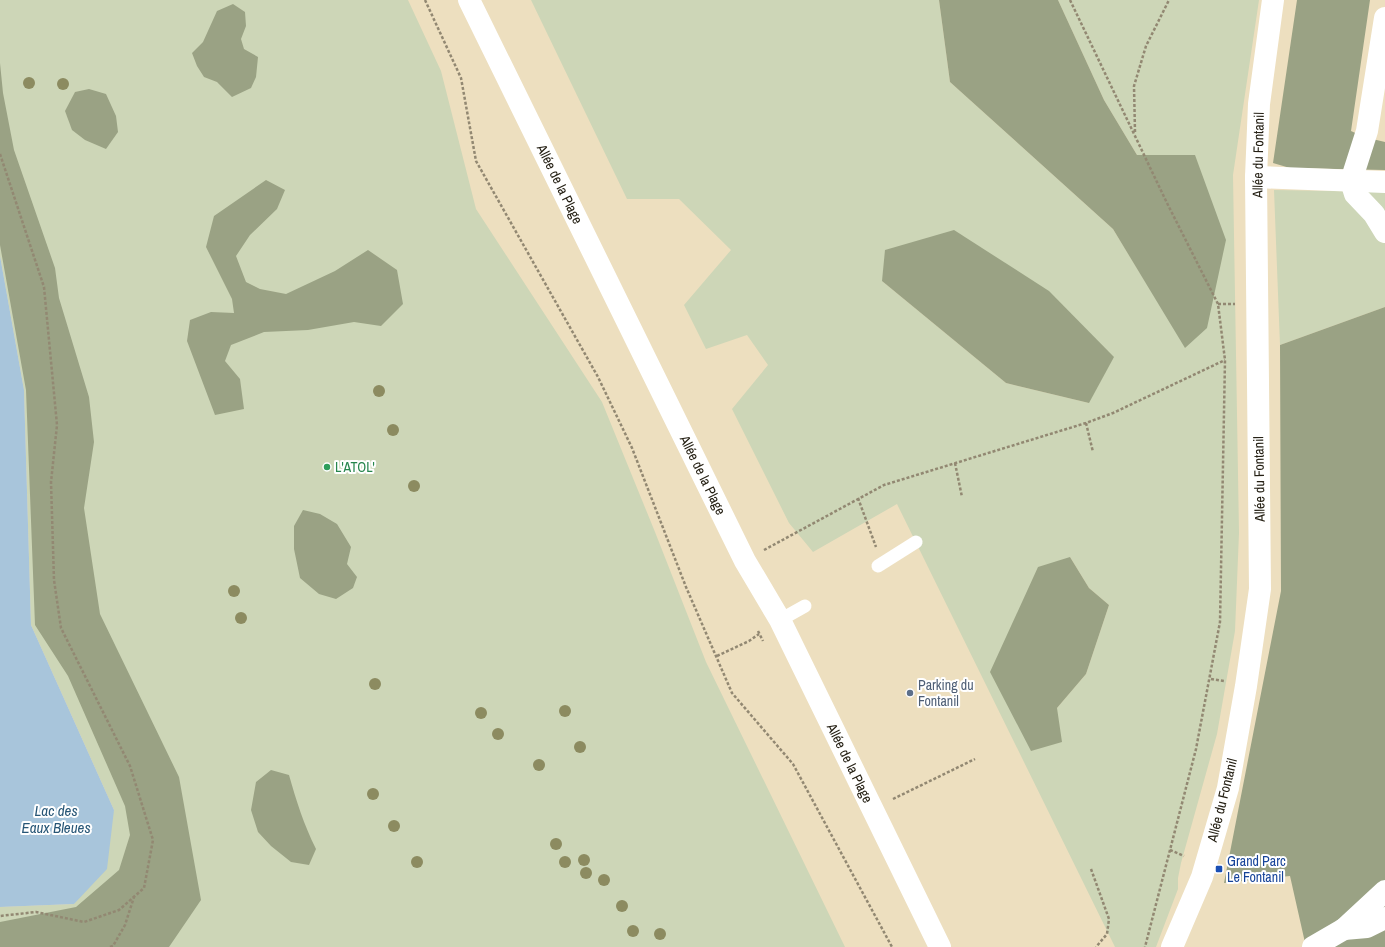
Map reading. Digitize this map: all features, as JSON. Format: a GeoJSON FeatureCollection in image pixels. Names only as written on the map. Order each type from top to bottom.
{"type":"FeatureCollection","features":[{"type":"Feature","properties":{"kind":"street","name":"Allée de la Plage"},"geometry":{"type":"LineString","coordinates":[[469,0],[745,560],[780,620],[940,947]]}},
{"type":"Feature","properties":{"kind":"street","name":"Allée du Fontanil"},"geometry":{"type":"LineString","coordinates":[[1172,947],[1202,877],[1228,788],[1246,686],[1260,589],[1256,178],[1259,104],[1273,0]]}},
{"type":"Feature","properties":{"kind":"street"},"geometry":{"type":"LineString","coordinates":[[1385,18],[1367,131],[1351,181],[1355,194],[1374,214],[1385,232]]}},
{"type":"Feature","properties":{"kind":"street"},"geometry":{"type":"LineString","coordinates":[[1256,178],[1385,182]]}},
{"type":"Feature","properties":{"kind":"street"},"geometry":{"type":"LineString","coordinates":[[1313,947],[1344,929],[1385,891]]}},
{"type":"Feature","properties":{"kind":"street"},"geometry":{"type":"LineString","coordinates":[[1344,929],[1367,927],[1385,918]]}},
{"type":"Feature","properties":{"kind":"lane"},"geometry":{"type":"LineString","coordinates":[[878,566],[916,542]]}},
{"type":"Feature","properties":{"kind":"lane"},"geometry":{"type":"LineString","coordinates":[[780,620],[805,606]]}},
{"type":"Feature","properties":{"kind":"path"},"geometry":{"type":"LineString","coordinates":[[425,0],[461,78],[476,161],[598,377],[632,448],[686,587],[732,693],[793,764],[892,947]]}},
{"type":"Feature","properties":{"kind":"path"},"geometry":{"type":"LineString","coordinates":[[1070,0],[1167,203],[1218,304],[1225,360],[1220,622],[1196,749],[1145,947]]}},
{"type":"Feature","properties":{"kind":"path"},"geometry":{"type":"LineString","coordinates":[[1135,135],[1134,86],[1146,46],[1169,0]]}},
{"type":"Feature","properties":{"kind":"path"},"geometry":{"type":"LineString","coordinates":[[0,154],[44,287],[57,425],[51,482],[54,580],[61,628],[130,766],[154,840],[144,888],[120,910],[84,922],[36,912],[0,916]]}},
{"type":"Feature","properties":{"kind":"path"},"geometry":{"type":"LineString","coordinates":[[745,560],[884,485],[1086,423],[1113,413],[1225,360]]}},
{"type":"Feature","properties":{"kind":"path"},"geometry":{"type":"LineString","coordinates":[[1086,423],[1094,452]]}},
{"type":"Feature","properties":{"kind":"path"},"geometry":{"type":"LineString","coordinates":[[955,463],[962,497]]}},
{"type":"Feature","properties":{"kind":"path"},"geometry":{"type":"LineString","coordinates":[[858,498],[876,547],[878,566]]}},
{"type":"Feature","properties":{"kind":"path"},"geometry":{"type":"LineString","coordinates":[[717,656],[749,641],[780,620]]}},
{"type":"Feature","properties":{"kind":"path"},"geometry":{"type":"LineString","coordinates":[[872,809],[975,759]]}},
{"type":"Feature","properties":{"kind":"path"},"geometry":{"type":"LineString","coordinates":[[1091,869],[1109,918],[1107,934],[1096,947]]}},
{"type":"Feature","properties":{"kind":"path"},"geometry":{"type":"LineString","coordinates":[[110,947],[113,946],[125,925],[134,897]]}},
{"type":"Feature","properties":{"kind":"green space","name":"L'ATOL'"},"geometry":{"type":"Polygon","coordinates":[[[0,0],[408,0],[441,71],[476,209],[602,402],[706,662],[845,947],[0,947],[0,907],[74,904],[114,810],[31,625],[24,390],[0,256],[0,0]]]}},
{"type":"Feature","properties":{"kind":"green space"},"geometry":{"type":"Polygon","coordinates":[[[531,0],[939,0],[950,82],[1113,229],[1186,348],[1195,155],[1137,155],[1104,100],[1058,0],[1259,0],[1233,175],[1239,533],[1235,631],[1217,734],[1181,863],[1178,878],[1178,889],[1156,947],[1115,947],[897,504],[813,552],[789,523],[732,409],[768,365],[747,335],[706,349],[684,305],[731,250],[679,199],[627,199],[531,0]],[[882,281],[1006,383],[1089,403],[882,281]],[[1070,557],[1057,708],[1086,674],[1109,605],[1089,588],[1070,557]]]}},
{"type":"Feature","properties":{"kind":"green space"},"geometry":{"type":"Polygon","coordinates":[[[939,0],[1058,0],[1104,100],[1137,155],[1195,155],[1226,240],[1207,328],[1185,348],[1113,229],[950,82],[939,0]]]}},
{"type":"Feature","properties":{"kind":"green space"},"geometry":{"type":"Polygon","coordinates":[[[1297,0],[1370,0],[1351,131],[1364,137],[1385,142],[1385,170],[1290,168],[1273,163],[1297,0]]]}},
{"type":"Feature","properties":{"kind":"green space"},"geometry":{"type":"Polygon","coordinates":[[[233,4],[245,12],[246,26],[241,39],[244,49],[258,57],[256,77],[251,88],[232,97],[217,82],[204,77],[197,66],[192,53],[203,42],[217,11],[233,4]]]}},
{"type":"Feature","properties":{"kind":"green space"},"geometry":{"type":"Polygon","coordinates":[[[0,63],[3,93],[14,150],[55,268],[59,298],[89,397],[94,442],[84,508],[100,614],[179,777],[201,900],[169,947],[0,947],[0,922],[76,907],[119,870],[130,835],[125,806],[68,676],[35,625],[26,390],[0,245],[0,63]]]}},
{"type":"Feature","properties":{"kind":"green space"},"geometry":{"type":"Polygon","coordinates":[[[89,89],[106,94],[116,116],[118,132],[106,149],[85,140],[72,130],[65,111],[75,92],[89,89]]]}},
{"type":"Feature","properties":{"kind":"green space"},"geometry":{"type":"Polygon","coordinates":[[[266,180],[285,190],[277,209],[250,235],[236,256],[246,282],[260,289],[286,294],[335,271],[368,250],[397,270],[403,304],[381,326],[354,322],[308,330],[264,332],[231,345],[225,361],[240,379],[244,409],[215,415],[187,341],[190,320],[211,312],[234,313],[232,299],[206,247],[214,216],[266,180]]]}},
{"type":"Feature","properties":{"kind":"green space"},"geometry":{"type":"Polygon","coordinates":[[[1274,190],[1385,192],[1385,307],[1280,345],[1274,190]]]}},
{"type":"Feature","properties":{"kind":"green space"},"geometry":{"type":"Polygon","coordinates":[[[954,230],[1049,291],[1114,357],[1089,403],[1006,383],[882,281],[885,250],[954,230]]]}},
{"type":"Feature","properties":{"kind":"green space"},"geometry":{"type":"Polygon","coordinates":[[[1385,307],[1385,947],[1306,947],[1290,876],[1224,883],[1281,591],[1280,345],[1385,307]]]}},
{"type":"Feature","properties":{"kind":"green space"},"geometry":{"type":"Polygon","coordinates":[[[303,510],[320,514],[337,524],[351,547],[347,564],[357,577],[353,588],[336,599],[319,594],[300,578],[294,549],[294,526],[303,510]]]}},
{"type":"Feature","properties":{"kind":"green space"},"geometry":{"type":"Polygon","coordinates":[[[1070,557],[1089,588],[1109,605],[1086,674],[1057,708],[1062,742],[1031,751],[990,672],[1038,567],[1070,557]]]}},
{"type":"Feature","properties":{"kind":"green space"},"geometry":{"type":"Polygon","coordinates":[[[271,770],[289,775],[294,794],[316,849],[309,865],[291,862],[271,846],[258,832],[251,810],[256,782],[271,770]]]}},
{"type":"Feature","properties":{"kind":"water","name":"Lac des Eaux Bleues"},"geometry":{"type":"Polygon","coordinates":[[[0,256],[24,390],[31,625],[114,810],[107,869],[74,904],[0,907],[0,256]]]}},
{"type":"Feature","properties":{"kind":"place","name":"L'ATOL'"},"geometry":{"type":"Point","coordinates":[327,467]}},
{"type":"Feature","properties":{"kind":"place","name":"Parking du Fontanil"},"geometry":{"type":"Point","coordinates":[910,693]}},
{"type":"Feature","properties":{"kind":"place","name":"Grand Parc Le Fontanil"},"geometry":{"type":"Point","coordinates":[1219,869]}}]}
